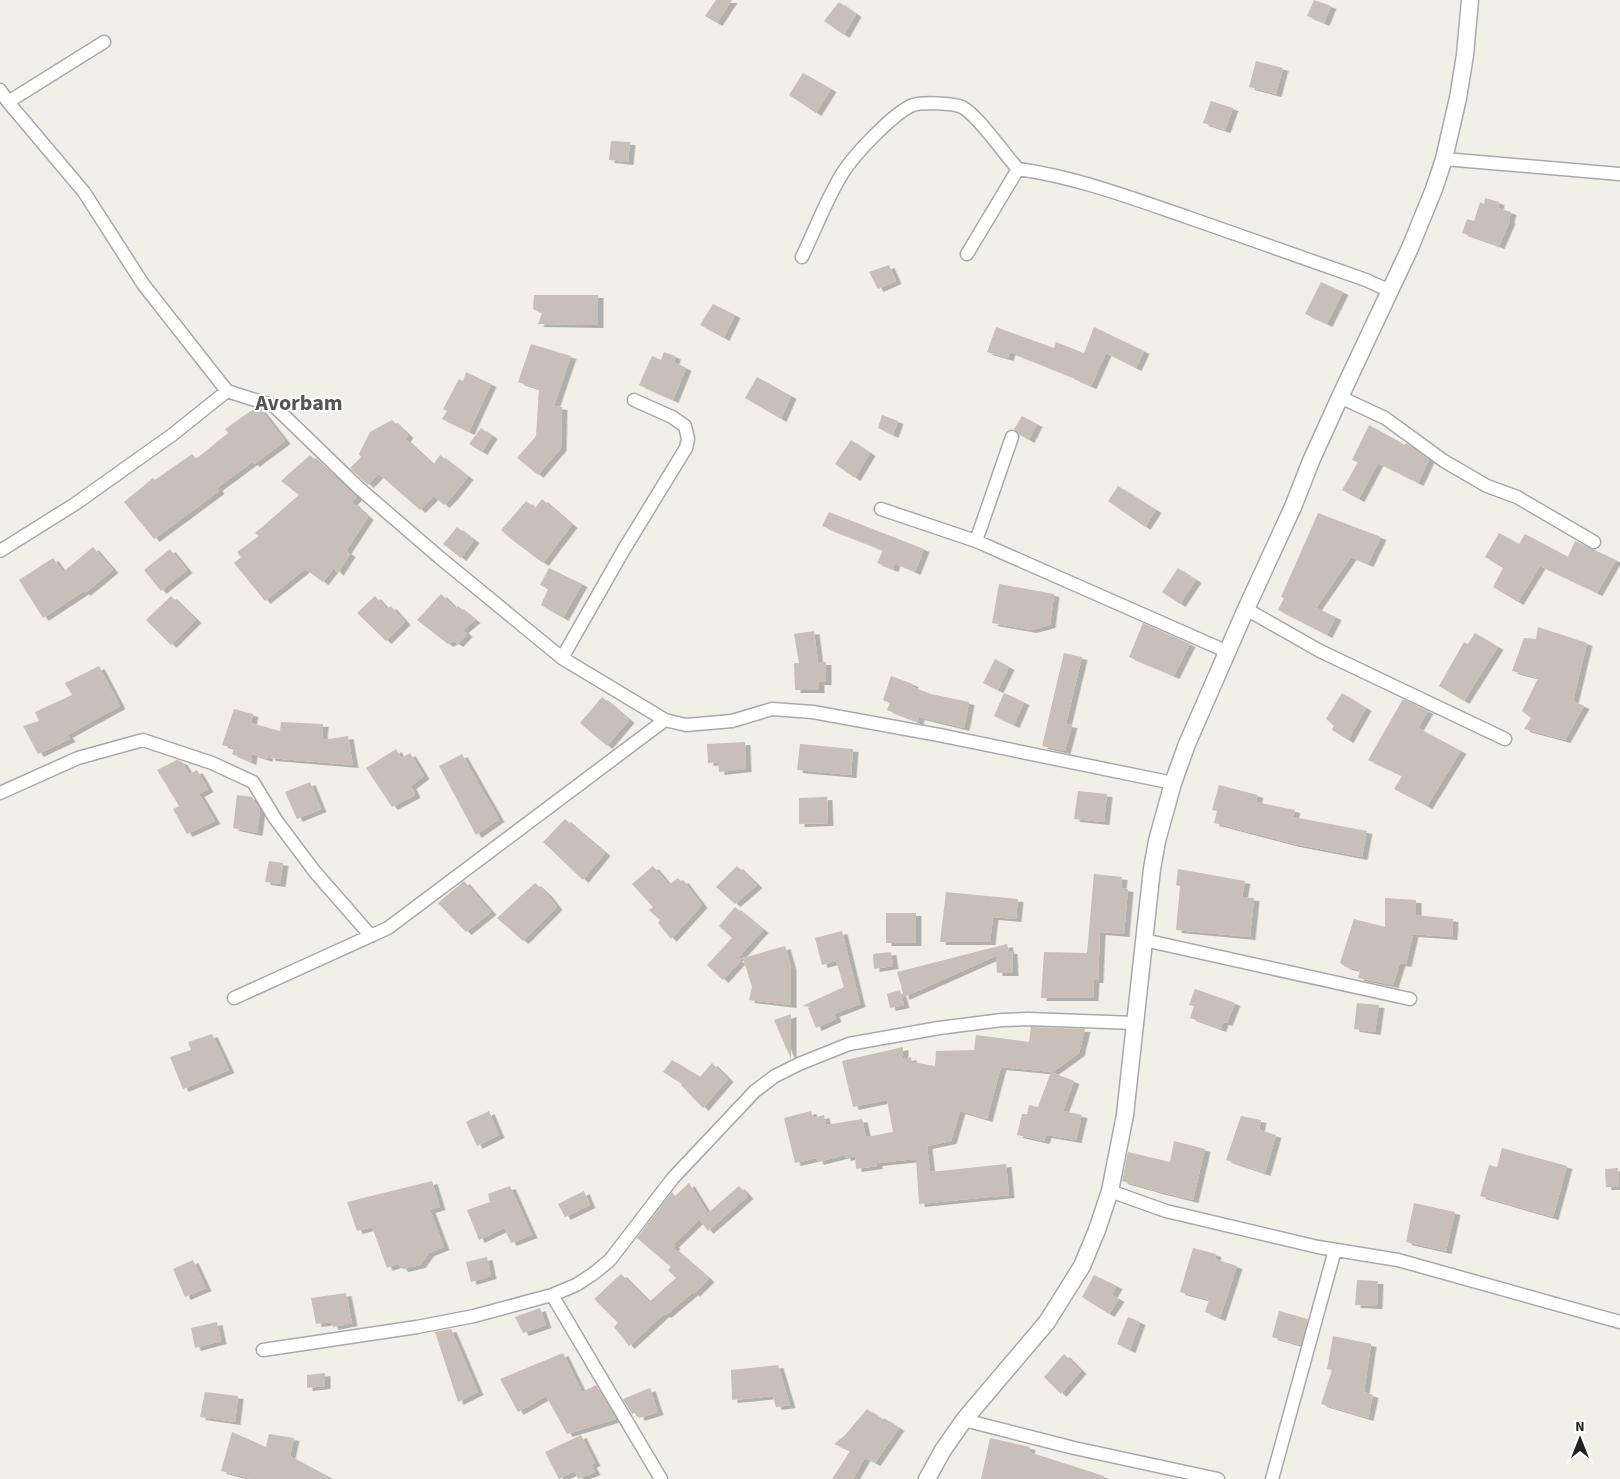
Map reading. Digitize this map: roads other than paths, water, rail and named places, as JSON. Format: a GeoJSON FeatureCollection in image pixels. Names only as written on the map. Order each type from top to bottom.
{"type":"FeatureCollection","features":[{"type":"Feature","properties":{"kind":"street"},"geometry":{"type":"LineString","coordinates":[[927,1479],[943,1450],[964,1420],[1047,1322],[1082,1266],[1097,1230],[1110,1191],[1125,1115],[1150,884],[1157,841],[1173,783],[1206,699],[1293,507],[1311,461],[1390,291],[1420,222],[1444,159],[1464,64],[1470,0]]}},
{"type":"Feature","properties":{"kind":"street"},"geometry":{"type":"LineString","coordinates":[[8,102],[104,42]]}},
{"type":"Feature","properties":{"kind":"street"},"geometry":{"type":"LineString","coordinates":[[0,90],[84,192],[143,284],[227,391],[274,406],[360,489],[446,563],[562,658],[665,720],[686,725],[732,721],[772,710],[813,712],[939,735],[1173,783]]}},
{"type":"Feature","properties":{"kind":"street"},"geometry":{"type":"LineString","coordinates":[[802,257],[842,173],[864,147],[886,124],[913,105],[934,103],[961,106],[974,116],[1018,169],[1046,173],[1079,182],[1157,207],[1366,280],[1390,291]]}},
{"type":"Feature","properties":{"kind":"street"},"geometry":{"type":"LineString","coordinates":[[1444,159],[1620,174]]}},
{"type":"Feature","properties":{"kind":"street"},"geometry":{"type":"LineString","coordinates":[[967,254],[1018,169]]}},
{"type":"Feature","properties":{"kind":"street"},"geometry":{"type":"LineString","coordinates":[[0,551],[75,504],[172,435],[227,391]]}},
{"type":"Feature","properties":{"kind":"street"},"geometry":{"type":"LineString","coordinates":[[1340,397],[1386,418],[1444,461],[1487,486],[1518,497],[1594,542]]}},
{"type":"Feature","properties":{"kind":"street"},"geometry":{"type":"LineString","coordinates":[[562,658],[623,551],[686,448],[688,439],[685,426],[672,417],[634,400]]}},
{"type":"Feature","properties":{"kind":"street"},"geometry":{"type":"LineString","coordinates":[[976,541],[1012,437]]}},
{"type":"Feature","properties":{"kind":"street"},"geometry":{"type":"LineString","coordinates":[[881,509],[976,541],[1228,652]]}},
{"type":"Feature","properties":{"kind":"street"},"geometry":{"type":"LineString","coordinates":[[1246,609],[1320,651],[1505,739]]}},
{"type":"Feature","properties":{"kind":"street"},"geometry":{"type":"LineString","coordinates":[[234,998],[388,928],[665,720]]}},
{"type":"Feature","properties":{"kind":"street"},"geometry":{"type":"LineString","coordinates":[[0,793],[78,758],[143,740],[212,763],[253,782],[276,820],[315,872],[370,936]]}},
{"type":"Feature","properties":{"kind":"street"},"geometry":{"type":"LineString","coordinates":[[1144,940],[1410,999]]}},
{"type":"Feature","properties":{"kind":"street"},"geometry":{"type":"LineString","coordinates":[[263,1350],[417,1328],[474,1316],[552,1295],[582,1282],[610,1260],[673,1178],[755,1091],[775,1076],[798,1064],[849,1044],[939,1028],[1002,1020],[1028,1019],[1135,1023]]}},
{"type":"Feature","properties":{"kind":"street"},"geometry":{"type":"LineString","coordinates":[[1110,1191],[1166,1211],[1335,1250],[1398,1260],[1620,1322]]}},
{"type":"Feature","properties":{"kind":"street"},"geometry":{"type":"LineString","coordinates":[[1272,1479],[1335,1250]]}},
{"type":"Feature","properties":{"kind":"street"},"geometry":{"type":"LineString","coordinates":[[552,1295],[662,1479]]}},
{"type":"Feature","properties":{"kind":"street"},"geometry":{"type":"LineString","coordinates":[[964,1420],[1074,1448],[1218,1479]]}},
{"type":"Feature","properties":{"kind":"district","name":"Avorbam"},"geometry":{"type":"Point","coordinates":[299,403]}}]}
